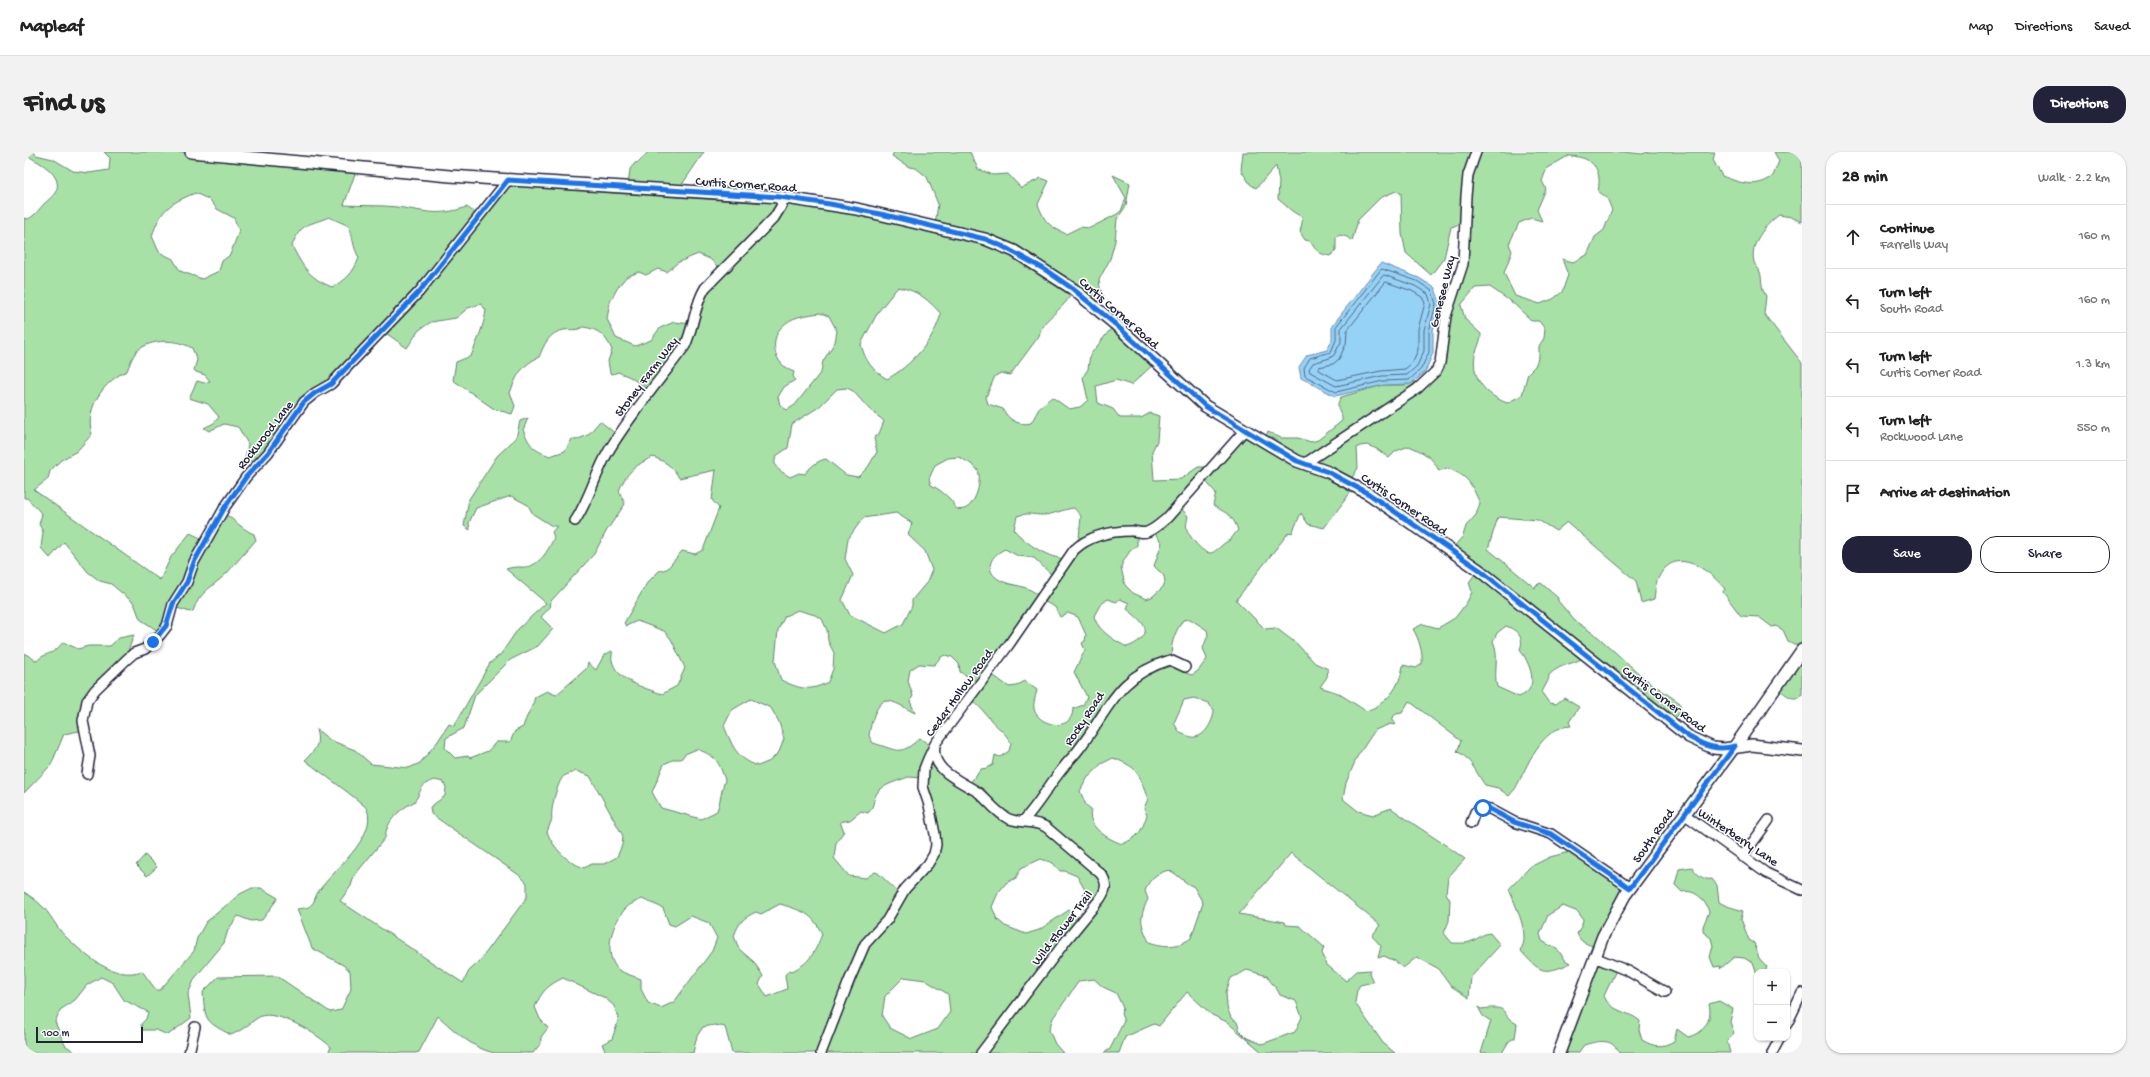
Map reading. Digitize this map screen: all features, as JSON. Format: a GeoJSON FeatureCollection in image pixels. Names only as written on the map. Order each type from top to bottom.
{"type":"FeatureCollection","features":[{"type":"Feature","properties":{"kind":"street","name":"Curtis Corner Road"},"geometry":{"type":"LineString","coordinates":[[192,152],[366,169],[508,180],[779,197],[830,204],[885,215],[985,239],[1014,251],[1073,289],[1115,324],[1195,398],[1244,431],[1304,464],[1344,479],[1369,494],[1480,570],[1689,737],[1713,748],[1724,749],[1735,746],[1752,745],[1802,750]]}},
{"type":"Feature","properties":{"kind":"street","name":"Genesee Way"},"geometry":{"type":"LineString","coordinates":[[1304,464],[1417,390],[1436,372],[1441,357],[1446,316],[1463,264],[1468,176],[1476,152]]}},
{"type":"Feature","properties":{"kind":"street","name":"Rockwood Lane"},"geometry":{"type":"LineString","coordinates":[[87,774],[90,756],[83,714],[90,696],[126,660],[145,649],[160,635],[166,626],[173,604],[187,582],[194,562],[215,523],[246,477],[268,453],[304,402],[315,393],[331,384],[419,292],[508,180]]}},
{"type":"Feature","properties":{"kind":"street","name":"Stoney Farm Way"},"geometry":{"type":"LineString","coordinates":[[575,521],[588,498],[608,453],[622,428],[685,346],[693,324],[698,299],[705,288],[774,218],[782,205],[779,197]]}},
{"type":"Feature","properties":{"kind":"street","name":"Cedar Hollow Road"},"geometry":{"type":"LineString","coordinates":[[821,1053],[865,944],[887,920],[904,889],[928,864],[934,854],[936,845],[935,834],[930,805],[923,787],[922,777],[926,764],[935,746],[1008,646],[1074,550],[1083,542],[1103,535],[1132,531],[1144,533],[1155,528],[1167,518],[1244,431]]}},
{"type":"Feature","properties":{"kind":"street","name":"South Road"},"geometry":{"type":"LineString","coordinates":[[1559,1053],[1594,957],[1608,925],[1630,888],[1735,746],[1802,650]]}},
{"type":"Feature","properties":{"kind":"street","name":"Rocky Road"},"geometry":{"type":"LineString","coordinates":[[1023,821],[1038,805],[1063,767],[1079,750],[1116,694],[1128,681],[1156,664],[1170,660],[1185,667]]}},
{"type":"Feature","properties":{"kind":"street","name":"Wild Flower Trail"},"geometry":{"type":"LineString","coordinates":[[935,746],[936,758],[946,772],[978,792],[1006,817],[1046,827],[1100,874],[1105,881],[1106,888],[1100,899],[1064,942],[981,1053]]}},
{"type":"Feature","properties":{"kind":"street"},"geometry":{"type":"LineString","coordinates":[[1471,823],[1475,812],[1483,808],[1490,809],[1514,822],[1556,837],[1630,888]]}},
{"type":"Feature","properties":{"kind":"street","name":"Winterberry Lane"},"geometry":{"type":"LineString","coordinates":[[1684,814],[1766,873],[1802,890]]}},
{"type":"Feature","properties":{"kind":"street"},"geometry":{"type":"LineString","coordinates":[[1742,857],[1769,820]]}},
{"type":"Feature","properties":{"kind":"street"},"geometry":{"type":"LineString","coordinates":[[1594,957],[1628,971],[1665,992]]}},
{"type":"Feature","properties":{"kind":"street"},"geometry":{"type":"LineString","coordinates":[[1790,1018],[1802,993]]}},
{"type":"Feature","properties":{"kind":"street"},"geometry":{"type":"LineString","coordinates":[[189,1053],[195,1027]]}},
{"type":"Feature","properties":{"kind":"street"},"geometry":{"type":"LineString","coordinates":[[1772,1053],[1778,1041]]}},
{"type":"Feature","properties":{"kind":"green space"},"geometry":{"type":"Polygon","coordinates":[[[24,152],[34,152],[36,155],[53,159],[73,171],[89,173],[109,170],[110,158],[104,152],[238,152],[357,168],[344,205],[391,206],[432,212],[447,212],[467,207],[479,216],[504,184],[628,187],[630,169],[648,152],[704,152],[679,189],[777,196],[935,225],[938,204],[927,177],[916,168],[909,167],[892,156],[894,152],[970,152],[978,169],[993,175],[1008,174],[1021,188],[1041,178],[1049,181],[1038,204],[1048,223],[1066,234],[1080,227],[1090,228],[1121,211],[1126,198],[1113,175],[1130,183],[1126,206],[1117,219],[1115,241],[1110,259],[1099,280],[1100,288],[1104,297],[1093,308],[1072,292],[1066,302],[1043,326],[1039,336],[1010,375],[1001,373],[995,376],[986,397],[988,404],[1003,409],[1011,419],[1022,424],[1031,423],[1040,407],[1052,397],[1069,409],[1080,407],[1088,400],[1083,377],[1088,369],[1090,355],[1113,326],[1155,363],[1131,385],[1116,380],[1096,386],[1098,403],[1113,409],[1120,418],[1141,418],[1150,413],[1159,416],[1157,441],[1152,451],[1154,480],[1181,479],[1198,467],[1204,467],[1209,471],[1244,435],[1260,443],[1268,432],[1281,438],[1298,438],[1311,442],[1318,440],[1342,421],[1338,407],[1341,397],[1383,385],[1405,385],[1415,381],[1413,387],[1436,372],[1446,315],[1458,284],[1466,222],[1451,227],[1444,258],[1431,275],[1406,253],[1402,234],[1401,193],[1396,191],[1380,198],[1358,220],[1352,241],[1347,237],[1340,235],[1336,237],[1336,251],[1330,256],[1323,254],[1316,250],[1310,241],[1305,240],[1300,232],[1303,218],[1278,199],[1279,182],[1276,166],[1256,188],[1250,184],[1241,170],[1243,152],[1624,152],[1642,154],[1648,152],[1715,152],[1713,160],[1722,176],[1742,183],[1755,184],[1767,180],[1773,176],[1779,161],[1774,152],[1802,152],[1802,222],[1791,217],[1779,215],[1764,229],[1760,235],[1756,242],[1753,255],[1761,275],[1763,290],[1766,296],[1764,314],[1802,363],[1802,648],[1788,641],[1783,630],[1776,626],[1772,627],[1759,617],[1741,616],[1723,592],[1725,589],[1709,573],[1700,567],[1680,561],[1671,564],[1663,570],[1656,583],[1654,599],[1641,603],[1636,581],[1567,522],[1556,531],[1538,520],[1498,517],[1488,549],[1535,588],[1536,585],[1541,583],[1558,598],[1558,601],[1575,621],[1597,636],[1644,678],[1680,703],[1681,712],[1671,722],[1587,655],[1578,661],[1559,668],[1549,675],[1542,693],[1549,703],[1556,704],[1564,698],[1579,707],[1569,722],[1571,726],[1560,728],[1543,740],[1530,759],[1515,789],[1509,796],[1498,788],[1485,785],[1469,761],[1457,752],[1461,741],[1409,701],[1402,713],[1396,714],[1391,719],[1396,725],[1390,724],[1375,730],[1357,757],[1346,783],[1343,799],[1358,811],[1373,815],[1391,808],[1465,859],[1448,877],[1446,893],[1450,900],[1449,921],[1444,933],[1452,943],[1465,943],[1490,933],[1500,945],[1471,977],[1469,998],[1451,986],[1439,969],[1417,957],[1403,968],[1395,961],[1384,956],[1378,958],[1381,946],[1372,936],[1380,925],[1291,853],[1239,914],[1285,922],[1286,925],[1300,926],[1324,947],[1322,953],[1327,965],[1346,981],[1357,971],[1370,970],[1369,973],[1373,982],[1360,985],[1357,990],[1355,1003],[1383,1043],[1395,1053],[1263,1053],[1227,1022],[1212,1015],[1187,992],[1159,1026],[1154,1024],[1125,1037],[1119,1053],[1104,1053],[1110,1049],[1124,1021],[1121,1014],[1123,1008],[1116,993],[1103,987],[1094,979],[1079,981],[1053,1018],[1049,1030],[1055,1044],[1063,1053],[732,1053],[725,1027],[715,1025],[703,1027],[697,1036],[693,1053],[606,1053],[602,1044],[612,1039],[619,1018],[614,1006],[605,998],[563,978],[553,983],[546,990],[540,997],[535,1007],[540,1019],[548,1028],[541,1037],[541,1043],[533,1053],[495,1053],[479,1048],[465,1039],[438,1016],[419,1052],[415,1053],[328,1053],[331,1047],[317,1036],[286,1019],[266,1015],[259,1017],[243,1029],[231,1035],[211,1023],[206,1015],[203,992],[218,977],[277,976],[330,1012],[341,1010],[351,989],[350,971],[343,965],[312,948],[297,909],[308,907],[312,904],[318,892],[360,842],[366,831],[369,820],[367,809],[364,806],[305,760],[316,746],[318,739],[316,729],[330,740],[355,750],[371,764],[409,768],[420,763],[438,741],[449,724],[454,726],[490,663],[501,654],[518,629],[546,603],[506,569],[514,567],[527,567],[538,562],[546,553],[554,537],[552,532],[557,526],[552,526],[533,514],[528,505],[511,496],[476,508],[469,523],[470,530],[464,526],[469,499],[497,456],[516,438],[520,421],[528,418],[523,430],[528,440],[536,450],[550,456],[565,451],[572,439],[576,440],[588,435],[600,421],[617,435],[650,391],[630,377],[618,372],[613,374],[610,373],[608,361],[612,350],[607,341],[598,331],[583,327],[554,333],[545,344],[539,357],[524,367],[515,381],[510,393],[515,406],[512,414],[494,409],[453,380],[456,362],[471,356],[478,339],[484,322],[486,310],[481,304],[468,308],[456,318],[431,322],[419,330],[407,348],[383,331],[342,374],[316,392],[255,468],[245,458],[248,444],[238,427],[224,424],[209,431],[204,428],[214,423],[219,417],[208,404],[189,398],[197,381],[204,383],[210,381],[205,375],[194,370],[197,360],[192,348],[179,343],[164,341],[143,347],[134,355],[127,371],[111,381],[98,396],[91,414],[90,424],[92,434],[77,451],[61,460],[50,471],[48,479],[34,490],[160,580],[171,557],[190,533],[205,540],[223,513],[254,534],[256,540],[227,573],[203,594],[193,611],[190,612],[174,607],[161,633],[140,619],[134,603],[111,584],[100,581],[88,572],[64,542],[50,558],[41,548],[43,532],[39,524],[42,514],[27,498],[24,498],[24,218],[28,219],[35,214],[55,193],[57,186],[53,174],[48,169],[25,155],[24,152]],[[1568,156],[1547,168],[1542,181],[1546,189],[1537,210],[1542,221],[1531,218],[1519,223],[1509,244],[1512,251],[1504,273],[1515,296],[1540,304],[1553,299],[1562,292],[1568,275],[1562,259],[1573,262],[1587,255],[1595,237],[1604,230],[1612,210],[1607,198],[1598,191],[1599,176],[1594,165],[1583,158],[1568,156]],[[195,193],[167,208],[159,219],[152,236],[159,252],[173,259],[180,271],[202,279],[219,271],[222,261],[230,255],[239,231],[234,218],[217,209],[210,200],[195,193]],[[329,217],[306,226],[295,238],[292,246],[303,266],[312,276],[324,284],[332,287],[342,282],[349,276],[359,258],[349,226],[329,217]],[[698,254],[677,263],[667,272],[658,269],[646,275],[639,272],[626,277],[618,287],[610,302],[607,319],[616,338],[635,346],[651,340],[660,328],[674,322],[691,324],[698,302],[721,270],[710,259],[698,254]],[[898,287],[878,312],[861,344],[865,355],[873,368],[887,379],[896,374],[913,360],[927,343],[938,324],[941,314],[922,296],[905,288],[898,287]],[[1490,287],[1475,288],[1461,305],[1465,319],[1481,334],[1480,342],[1475,355],[1475,372],[1478,379],[1487,391],[1499,400],[1507,403],[1522,395],[1528,373],[1535,366],[1539,356],[1539,346],[1544,338],[1545,329],[1539,321],[1532,321],[1514,304],[1490,287]],[[820,313],[802,316],[786,323],[776,336],[775,350],[777,357],[781,363],[794,372],[793,376],[795,380],[784,387],[778,397],[780,405],[787,410],[795,405],[821,372],[823,361],[835,342],[837,331],[829,316],[820,313]],[[847,388],[837,389],[819,407],[792,424],[788,448],[776,456],[775,464],[778,469],[790,477],[799,473],[805,474],[814,465],[826,459],[846,475],[858,477],[868,467],[877,452],[874,438],[879,434],[884,421],[869,409],[853,391],[847,388]],[[1367,445],[1357,448],[1358,468],[1350,481],[1353,489],[1324,528],[1308,524],[1301,513],[1292,533],[1289,532],[1236,600],[1265,629],[1276,628],[1297,644],[1315,663],[1328,669],[1327,677],[1320,687],[1338,693],[1366,711],[1380,704],[1391,694],[1399,680],[1403,665],[1416,668],[1422,664],[1420,646],[1413,629],[1423,624],[1438,628],[1455,618],[1467,602],[1472,592],[1469,582],[1479,569],[1452,549],[1463,536],[1466,526],[1476,515],[1480,503],[1465,478],[1455,471],[1447,468],[1439,471],[1431,459],[1419,450],[1409,446],[1396,451],[1389,458],[1377,449],[1367,445]],[[653,457],[636,466],[624,480],[619,491],[625,504],[607,530],[594,554],[551,601],[549,604],[551,606],[541,617],[553,629],[538,646],[510,660],[475,695],[464,728],[446,738],[445,748],[455,758],[468,756],[470,758],[488,751],[496,742],[510,742],[515,731],[523,727],[535,697],[547,691],[556,695],[586,669],[588,663],[596,670],[604,655],[612,651],[612,659],[615,667],[619,673],[632,683],[662,694],[677,686],[685,668],[671,639],[664,631],[637,621],[626,626],[624,623],[647,583],[659,571],[667,569],[682,551],[695,554],[703,550],[719,508],[712,500],[716,470],[679,478],[668,464],[653,457]],[[959,457],[948,458],[935,465],[929,479],[931,485],[949,498],[955,508],[964,509],[969,506],[976,495],[979,474],[975,467],[959,457]],[[1204,479],[1179,506],[1188,516],[1186,524],[1188,532],[1197,545],[1204,551],[1210,553],[1230,540],[1238,530],[1231,517],[1213,505],[1216,493],[1204,479]],[[1074,508],[1047,515],[1028,514],[1017,516],[1014,530],[1038,550],[1046,554],[1068,559],[1073,545],[1079,538],[1081,516],[1074,508]],[[896,513],[863,518],[848,539],[845,559],[853,575],[842,600],[850,615],[886,633],[903,624],[912,606],[912,600],[927,582],[932,570],[925,551],[908,535],[912,523],[896,513]],[[1137,527],[1137,546],[1130,551],[1121,567],[1125,585],[1133,593],[1146,599],[1152,597],[1163,587],[1165,582],[1164,576],[1154,566],[1162,543],[1150,527],[1137,527]],[[1005,549],[994,556],[990,566],[993,575],[998,579],[1028,589],[1042,598],[1056,579],[1034,558],[1018,556],[1005,549]],[[1108,599],[1100,605],[1094,616],[1099,626],[1112,638],[1127,647],[1141,639],[1145,630],[1142,622],[1127,609],[1129,603],[1120,599],[1116,602],[1108,599]],[[1043,601],[990,673],[1009,687],[1016,686],[1025,681],[1037,690],[1034,708],[1040,719],[1047,722],[1060,724],[1067,722],[1071,717],[1073,709],[1083,705],[1087,697],[1074,672],[1085,650],[1082,643],[1085,641],[1086,635],[1078,617],[1068,613],[1060,617],[1055,607],[1043,601]],[[798,610],[785,616],[778,630],[775,661],[781,680],[794,686],[804,688],[815,687],[828,682],[833,669],[834,653],[828,641],[827,630],[822,619],[815,615],[798,610]],[[1190,619],[1183,620],[1178,628],[1172,644],[1171,652],[1173,660],[1176,666],[1182,671],[1192,675],[1198,671],[1207,659],[1203,648],[1208,635],[1207,630],[1190,619]],[[1506,626],[1497,633],[1493,641],[1496,652],[1497,687],[1519,697],[1526,693],[1532,682],[1532,675],[1527,661],[1520,649],[1521,638],[1517,632],[1506,626]],[[945,655],[941,657],[934,665],[919,664],[910,670],[908,681],[913,696],[910,701],[915,713],[893,702],[886,701],[882,703],[874,716],[869,736],[873,743],[893,750],[902,750],[907,748],[920,738],[934,748],[947,772],[969,784],[981,769],[993,765],[995,755],[1000,757],[1009,751],[1011,743],[979,706],[971,700],[980,683],[960,672],[959,664],[952,657],[945,655]],[[1194,698],[1184,700],[1174,723],[1180,733],[1195,737],[1203,734],[1213,718],[1214,710],[1208,703],[1194,698]],[[751,699],[732,710],[724,726],[733,746],[745,759],[758,766],[770,761],[779,752],[784,739],[779,722],[771,708],[751,699]],[[697,749],[685,754],[681,759],[675,759],[664,764],[652,792],[661,808],[701,819],[717,811],[725,780],[716,760],[713,757],[697,749]],[[1113,758],[1101,764],[1088,777],[1080,791],[1086,805],[1091,809],[1090,816],[1092,822],[1095,827],[1105,836],[1122,844],[1132,839],[1139,833],[1147,815],[1144,808],[1148,799],[1140,778],[1134,769],[1129,765],[1113,758]],[[576,771],[564,776],[561,779],[553,803],[552,819],[547,832],[553,844],[572,862],[584,868],[592,864],[604,864],[617,857],[622,845],[623,836],[590,776],[576,771]],[[908,777],[883,787],[877,793],[868,813],[861,811],[850,820],[840,822],[844,831],[836,843],[834,858],[849,876],[866,878],[875,872],[878,873],[901,895],[934,853],[923,778],[908,777]],[[435,780],[426,784],[414,802],[399,812],[391,821],[385,838],[354,876],[351,886],[340,901],[463,983],[469,971],[479,962],[527,897],[527,883],[519,875],[431,814],[430,807],[445,796],[446,787],[443,782],[435,780]],[[1041,859],[1021,868],[1016,878],[1006,883],[998,893],[992,907],[997,919],[1005,926],[1026,934],[1039,930],[1069,910],[1080,920],[1093,905],[1083,895],[1085,890],[1077,876],[1065,871],[1060,871],[1053,863],[1041,859]],[[1169,870],[1160,873],[1151,880],[1145,891],[1148,899],[1142,916],[1142,925],[1149,942],[1165,946],[1181,944],[1191,938],[1203,903],[1194,887],[1169,870]],[[642,899],[626,908],[617,921],[611,936],[610,953],[612,960],[618,969],[641,979],[641,989],[648,1003],[661,1008],[674,1002],[712,951],[717,938],[709,923],[691,916],[675,926],[669,924],[663,908],[642,899]],[[780,904],[761,914],[756,912],[745,919],[738,927],[734,936],[739,949],[754,962],[763,976],[759,984],[767,997],[787,989],[785,975],[789,970],[792,971],[808,961],[822,934],[818,927],[806,913],[780,904]],[[1247,970],[1231,978],[1226,992],[1227,1007],[1231,1018],[1237,1022],[1240,1031],[1247,1038],[1262,1044],[1295,1032],[1302,1017],[1296,1001],[1280,995],[1267,976],[1247,970]],[[904,977],[885,996],[882,1016],[890,1028],[912,1039],[938,1029],[950,1012],[948,994],[925,980],[904,977]]]}},
{"type":"Feature","properties":{"kind":"green space"},"geometry":{"type":"Polygon","coordinates":[[[134,635],[124,662],[91,694],[84,730],[64,734],[51,765],[24,793],[24,653],[37,661],[43,656],[56,650],[63,642],[78,649],[88,646],[110,646],[119,638],[134,635]]]}},
{"type":"Feature","properties":{"kind":"green space"},"geometry":{"type":"Polygon","coordinates":[[[1802,650],[1802,696],[1792,698],[1777,688],[1802,650]]]}},
{"type":"Feature","properties":{"kind":"green space"},"geometry":{"type":"Polygon","coordinates":[[[1577,850],[1631,886],[1596,947],[1584,943],[1578,936],[1577,933],[1582,925],[1583,919],[1578,912],[1563,906],[1548,915],[1540,934],[1542,941],[1558,950],[1566,961],[1571,963],[1554,970],[1542,970],[1532,963],[1520,950],[1524,937],[1523,929],[1518,911],[1509,889],[1530,867],[1550,857],[1577,850]]]}},
{"type":"Feature","properties":{"kind":"green space"},"geometry":{"type":"Polygon","coordinates":[[[145,855],[157,867],[147,876],[136,865],[145,855]]]}},
{"type":"Feature","properties":{"kind":"green space"},"geometry":{"type":"Polygon","coordinates":[[[1692,867],[1700,876],[1706,879],[1712,879],[1717,885],[1719,902],[1743,911],[1741,919],[1749,940],[1754,943],[1759,958],[1767,967],[1766,969],[1755,969],[1753,963],[1744,958],[1734,957],[1720,969],[1721,966],[1714,967],[1710,957],[1713,946],[1711,938],[1703,932],[1703,926],[1709,912],[1705,903],[1699,896],[1692,892],[1682,892],[1675,885],[1679,869],[1692,867]]]}},
{"type":"Feature","properties":{"kind":"green space"},"geometry":{"type":"Polygon","coordinates":[[[252,888],[261,888],[278,898],[262,920],[251,921],[238,916],[228,930],[224,943],[195,978],[188,994],[191,1018],[168,1035],[156,1030],[142,1030],[141,1024],[146,1019],[148,1012],[124,1000],[113,983],[101,977],[87,985],[75,1000],[60,1010],[55,1022],[65,1045],[76,1053],[24,1053],[24,892],[41,905],[65,936],[81,951],[110,969],[131,973],[142,971],[156,990],[160,990],[194,951],[197,938],[206,922],[240,894],[252,888]]]}},
{"type":"Feature","properties":{"kind":"green space"},"geometry":{"type":"Polygon","coordinates":[[[1594,959],[1618,966],[1604,996],[1615,1008],[1640,1021],[1639,1030],[1642,1040],[1658,1046],[1666,1045],[1674,1041],[1677,1029],[1688,1037],[1693,1036],[1702,1030],[1708,1021],[1710,1015],[1709,1004],[1719,1001],[1733,1009],[1730,1022],[1734,1033],[1727,1041],[1730,1053],[1619,1053],[1613,1044],[1609,1042],[1594,1042],[1584,1045],[1578,1053],[1559,1053],[1594,959]]]}},
{"type":"Feature","properties":{"kind":"green space"},"geometry":{"type":"Polygon","coordinates":[[[1478,1007],[1481,1009],[1501,1009],[1517,1024],[1515,1038],[1509,1041],[1502,1053],[1481,1053],[1491,1021],[1483,1016],[1478,1007]]]}},
{"type":"Feature","properties":{"kind":"water"},"geometry":{"type":"Polygon","coordinates":[[[1381,263],[1419,278],[1435,288],[1440,303],[1433,331],[1433,353],[1425,372],[1411,384],[1384,385],[1335,396],[1301,378],[1299,367],[1307,355],[1327,350],[1332,340],[1332,326],[1381,263]]]}},
{"type":"Feature","properties":{"kind":"route"},"geometry":{"type":"LineString","coordinates":[[153,642],[166,626],[173,604],[187,582],[194,562],[215,523],[246,477],[268,453],[304,402],[315,393],[331,384],[419,292],[508,180],[679,192],[779,197],[830,204],[885,215],[985,239],[1014,251],[1044,269],[1093,305],[1205,406],[1244,431],[1297,461],[1344,479],[1369,494],[1480,570],[1689,737],[1713,748],[1724,749],[1735,746],[1630,888],[1551,834],[1514,822],[1499,813],[1483,808]]}}]}
